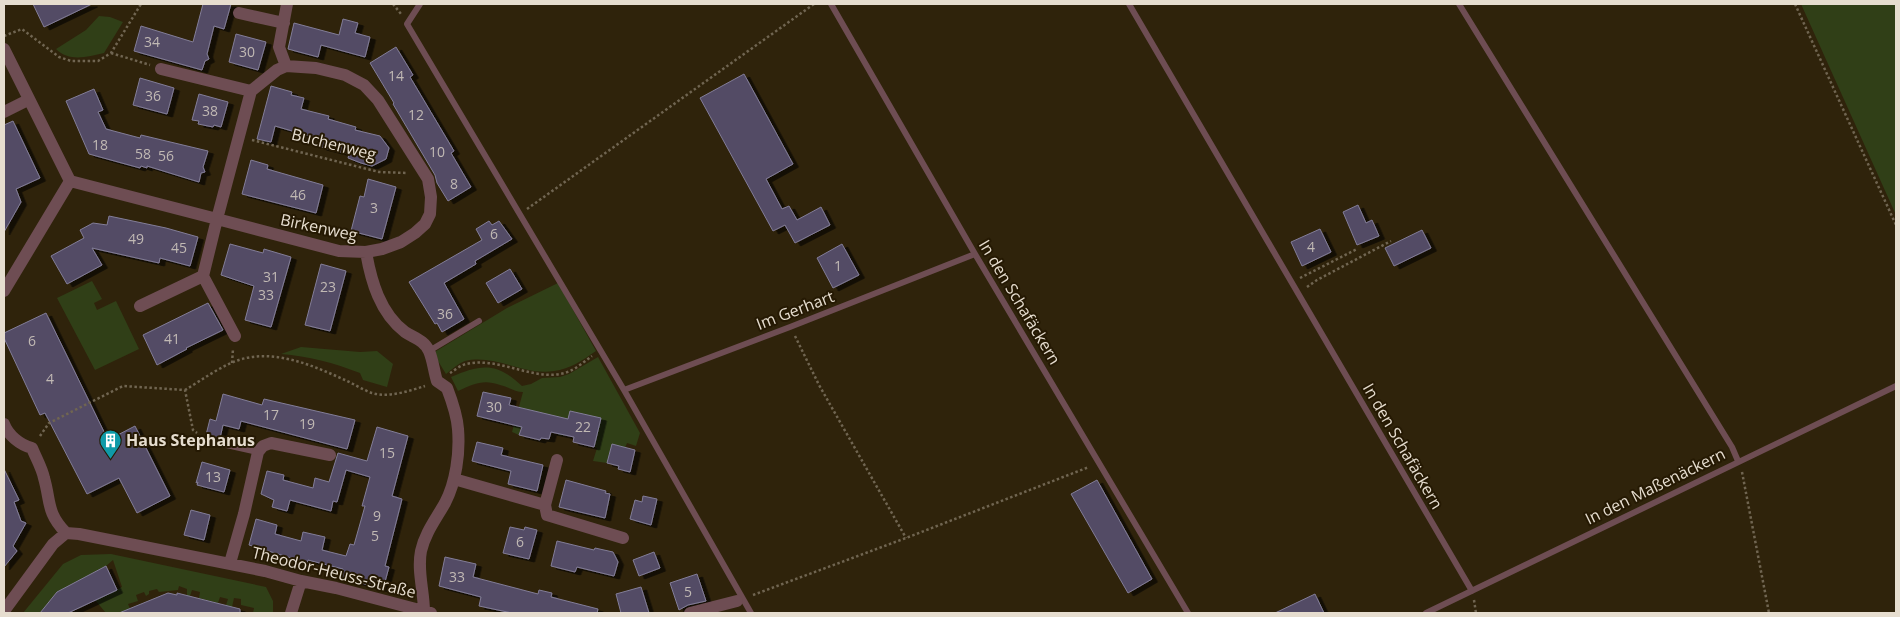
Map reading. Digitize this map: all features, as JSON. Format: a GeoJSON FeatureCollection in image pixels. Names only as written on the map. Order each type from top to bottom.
{"type":"FeatureCollection","features":[{"type":"Feature","properties":{"kind":"street"},"geometry":{"type":"LineString","coordinates":[[235,336],[204,276],[251,91],[277,70],[286,66],[279,47],[287,4]]}},
{"type":"Feature","properties":{"kind":"street"},"geometry":{"type":"LineString","coordinates":[[239,13],[284,23]]}},
{"type":"Feature","properties":{"kind":"street"},"geometry":{"type":"LineString","coordinates":[[4,49],[28,100],[70,180],[4,291]]}},
{"type":"Feature","properties":{"kind":"street","name":"Buchenweg"},"geometry":{"type":"LineString","coordinates":[[286,66],[316,68],[344,75],[364,85],[378,100],[428,179],[431,196],[430,214],[425,224],[401,242],[366,252]]}},
{"type":"Feature","properties":{"kind":"street"},"geometry":{"type":"LineString","coordinates":[[161,69],[251,91]]}},
{"type":"Feature","properties":{"kind":"street"},"geometry":{"type":"LineString","coordinates":[[4,112],[28,100]]}},
{"type":"Feature","properties":{"kind":"street","name":"Birkenweg"},"geometry":{"type":"LineString","coordinates":[[70,180],[339,251],[366,252],[370,275],[376,293],[386,311],[406,332],[422,340],[429,351]]}},
{"type":"Feature","properties":{"kind":"street"},"geometry":{"type":"LineString","coordinates":[[140,306],[204,276]]}},
{"type":"Feature","properties":{"kind":"street"},"geometry":{"type":"LineString","coordinates":[[427,612],[420,573],[421,551],[429,527],[445,502],[454,479],[458,451],[458,428],[447,388],[437,381],[429,351]]}},
{"type":"Feature","properties":{"kind":"street"},"geometry":{"type":"LineString","coordinates":[[4,424],[8,433],[26,447],[32,448],[44,478],[48,505],[58,525],[66,534],[53,544],[4,611]]}},
{"type":"Feature","properties":{"kind":"street"},"geometry":{"type":"LineString","coordinates":[[258,452],[263,446],[271,444],[330,455]]}},
{"type":"Feature","properties":{"kind":"street","name":"Theodor-Heuss-Straße"},"geometry":{"type":"LineString","coordinates":[[230,563],[244,514],[258,452]]}},
{"type":"Feature","properties":{"kind":"street"},"geometry":{"type":"LineString","coordinates":[[557,460],[545,505],[547,515],[623,538]]}},
{"type":"Feature","properties":{"kind":"street"},"geometry":{"type":"LineString","coordinates":[[454,479],[545,505]]}},
{"type":"Feature","properties":{"kind":"street","name":"Theodor-Heuss-Straße"},"geometry":{"type":"LineString","coordinates":[[66,534],[78,534],[230,563],[427,612]]}},
{"type":"Feature","properties":{"kind":"street"},"geometry":{"type":"LineString","coordinates":[[291,613],[300,581]]}},
{"type":"Feature","properties":{"kind":"street"},"geometry":{"type":"LineString","coordinates":[[690,613],[740,600]]}},
{"type":"Feature","properties":{"kind":"lane"},"geometry":{"type":"LineString","coordinates":[[420,4],[407,24],[624,390],[740,600],[751,613]]}},
{"type":"Feature","properties":{"kind":"lane","name":"In den Schafäckern"},"geometry":{"type":"LineString","coordinates":[[831,4],[975,254],[1188,613]]}},
{"type":"Feature","properties":{"kind":"lane","name":"In den Schafäckern"},"geometry":{"type":"LineString","coordinates":[[1129,4],[1472,591]]}},
{"type":"Feature","properties":{"kind":"lane"},"geometry":{"type":"LineString","coordinates":[[1459,4],[1732,447],[1738,461]]}},
{"type":"Feature","properties":{"kind":"lane","name":"Im Gerhart"},"geometry":{"type":"LineString","coordinates":[[624,390],[975,254]]}},
{"type":"Feature","properties":{"kind":"lane"},"geometry":{"type":"LineString","coordinates":[[429,351],[478,321]]}},
{"type":"Feature","properties":{"kind":"lane","name":"In den Maßenäckern"},"geometry":{"type":"LineString","coordinates":[[1426,613],[1896,386]]}},
{"type":"Feature","properties":{"kind":"lane"},"geometry":{"type":"LineString","coordinates":[[204,440],[258,452]]}},
{"type":"Feature","properties":{"kind":"path"},"geometry":{"type":"LineString","coordinates":[[4,36],[22,29],[59,57],[71,61],[98,61],[111,53],[141,4]]}},
{"type":"Feature","properties":{"kind":"path"},"geometry":{"type":"LineString","coordinates":[[520,214],[814,4]]}},
{"type":"Feature","properties":{"kind":"path"},"geometry":{"type":"LineString","coordinates":[[1795,4],[1896,225]]}},
{"type":"Feature","properties":{"kind":"path"},"geometry":{"type":"LineString","coordinates":[[111,53],[161,69]]}},
{"type":"Feature","properties":{"kind":"path","name":"Buchenweg"},"geometry":{"type":"LineString","coordinates":[[238,140],[248,139],[379,172],[412,173],[421,167]]}},
{"type":"Feature","properties":{"kind":"path"},"geometry":{"type":"LineString","coordinates":[[1300,297],[1307,287],[1317,280],[1391,241]]}},
{"type":"Feature","properties":{"kind":"path"},"geometry":{"type":"LineString","coordinates":[[1292,282],[1357,249]]}},
{"type":"Feature","properties":{"kind":"path"},"geometry":{"type":"LineString","coordinates":[[790,327],[819,385],[906,538]]}},
{"type":"Feature","properties":{"kind":"path"},"geometry":{"type":"LineString","coordinates":[[32,448],[49,423],[123,386],[185,390],[232,363],[245,358],[266,356],[291,359],[327,372],[373,393],[390,394],[437,381],[464,364],[497,363],[545,375],[561,374],[570,371],[601,352]]}},
{"type":"Feature","properties":{"kind":"path"},"geometry":{"type":"LineString","coordinates":[[185,390],[194,430],[204,440]]}},
{"type":"Feature","properties":{"kind":"path"},"geometry":{"type":"LineString","coordinates":[[1738,461],[1742,472],[1769,613]]}},
{"type":"Feature","properties":{"kind":"path"},"geometry":{"type":"LineString","coordinates":[[740,600],[906,538],[1100,462]]}},
{"type":"Feature","properties":{"kind":"green space"},"geometry":{"type":"Polygon","coordinates":[[[1801,4],[1896,4],[1896,215],[1801,4]]]}},
{"type":"Feature","properties":{"kind":"green space"},"geometry":{"type":"Polygon","coordinates":[[[99,16],[110,17],[123,22],[104,53],[85,57],[72,57],[56,49],[86,30],[99,16]]]}},
{"type":"Feature","properties":{"kind":"green space"},"geometry":{"type":"Polygon","coordinates":[[[92,281],[102,299],[94,303],[97,310],[116,301],[139,349],[95,370],[57,298],[92,281]]]}},
{"type":"Feature","properties":{"kind":"green space"},"geometry":{"type":"Polygon","coordinates":[[[558,283],[596,351],[571,366],[554,371],[532,371],[499,362],[476,360],[465,361],[446,374],[433,353],[507,308],[558,283]]]}},
{"type":"Feature","properties":{"kind":"green space"},"geometry":{"type":"Polygon","coordinates":[[[301,347],[360,352],[377,351],[393,364],[387,387],[363,380],[360,373],[340,366],[311,358],[281,354],[301,347]]]}},
{"type":"Feature","properties":{"kind":"green space"},"geometry":{"type":"Polygon","coordinates":[[[598,357],[640,433],[636,446],[627,443],[625,448],[612,445],[607,463],[593,461],[597,448],[594,447],[601,419],[579,416],[580,413],[571,411],[564,436],[558,435],[559,428],[552,427],[555,416],[526,409],[519,435],[512,432],[523,392],[489,382],[474,384],[458,391],[451,377],[480,368],[496,369],[513,378],[522,386],[542,378],[560,377],[569,374],[598,357]]]}},
{"type":"Feature","properties":{"kind":"green space"},"geometry":{"type":"Polygon","coordinates":[[[111,554],[266,587],[273,601],[273,613],[253,613],[254,608],[241,605],[241,599],[234,598],[232,607],[226,605],[228,599],[220,597],[218,603],[199,598],[200,592],[192,590],[190,596],[187,596],[187,589],[179,586],[178,590],[159,592],[157,589],[149,591],[149,594],[146,596],[144,592],[136,595],[138,601],[128,604],[132,613],[106,613],[95,600],[122,587],[113,560],[106,566],[57,592],[40,613],[23,613],[63,564],[81,555],[111,554]]]}},
{"type":"Feature","properties":{"kind":"building"},"geometry":{"type":"Polygon","coordinates":[[[33,4],[92,4],[44,27],[33,4]]]}},
{"type":"Feature","properties":{"kind":"building"},"geometry":{"type":"Polygon","coordinates":[[[203,4],[231,4],[224,29],[214,26],[207,54],[209,59],[205,61],[202,70],[134,51],[141,26],[193,42],[203,4]]]}},
{"type":"Feature","properties":{"kind":"building"},"geometry":{"type":"Polygon","coordinates":[[[343,19],[358,23],[355,33],[370,37],[365,57],[321,45],[318,57],[288,49],[294,23],[339,35],[343,19]]]}},
{"type":"Feature","properties":{"kind":"building"},"geometry":{"type":"Polygon","coordinates":[[[236,34],[266,42],[258,70],[229,62],[236,34]]]}},
{"type":"Feature","properties":{"kind":"building"},"geometry":{"type":"Polygon","coordinates":[[[396,47],[413,75],[410,77],[454,151],[451,153],[471,187],[448,201],[370,63],[396,47]]]}},
{"type":"Feature","properties":{"kind":"building"},"geometry":{"type":"Polygon","coordinates":[[[744,74],[793,164],[766,179],[782,209],[789,206],[797,220],[821,207],[830,225],[795,243],[785,225],[773,231],[700,98],[744,74]]]}},
{"type":"Feature","properties":{"kind":"building"},"geometry":{"type":"Polygon","coordinates":[[[140,78],[174,88],[167,114],[133,105],[140,78]]]}},
{"type":"Feature","properties":{"kind":"building"},"geometry":{"type":"Polygon","coordinates":[[[271,86],[292,92],[291,95],[304,98],[301,109],[329,116],[328,119],[356,127],[355,130],[380,136],[389,148],[386,159],[372,166],[361,163],[348,158],[349,154],[321,147],[323,140],[275,126],[271,142],[257,139],[271,86]]]}},
{"type":"Feature","properties":{"kind":"building"},"geometry":{"type":"Polygon","coordinates":[[[94,89],[103,110],[98,112],[106,129],[140,138],[141,135],[208,151],[203,167],[205,172],[201,173],[199,182],[147,166],[147,168],[141,166],[140,168],[89,154],[66,101],[94,89]]]}},
{"type":"Feature","properties":{"kind":"building"},"geometry":{"type":"Polygon","coordinates":[[[199,94],[228,102],[221,127],[198,124],[199,121],[192,120],[199,94]]]}},
{"type":"Feature","properties":{"kind":"building"},"geometry":{"type":"Polygon","coordinates":[[[13,121],[40,178],[16,189],[21,202],[4,232],[4,125],[13,121]]]}},
{"type":"Feature","properties":{"kind":"building"},"geometry":{"type":"Polygon","coordinates":[[[251,160],[268,165],[267,169],[323,185],[316,213],[242,194],[251,160]]]}},
{"type":"Feature","properties":{"kind":"building"},"geometry":{"type":"Polygon","coordinates":[[[368,179],[396,187],[382,239],[351,231],[360,196],[364,197],[368,179]]]}},
{"type":"Feature","properties":{"kind":"building"},"geometry":{"type":"Polygon","coordinates":[[[1358,205],[1366,223],[1372,220],[1379,236],[1357,245],[1343,212],[1358,205]]]}},
{"type":"Feature","properties":{"kind":"building"},"geometry":{"type":"Polygon","coordinates":[[[109,216],[198,237],[190,266],[160,258],[159,263],[92,248],[102,265],[67,284],[51,256],[84,238],[80,230],[93,223],[107,225],[109,216]]]}},
{"type":"Feature","properties":{"kind":"building"},"geometry":{"type":"Polygon","coordinates":[[[489,221],[492,225],[499,221],[512,239],[475,261],[476,264],[444,283],[464,319],[442,332],[409,282],[482,240],[476,229],[489,221]]]}},
{"type":"Feature","properties":{"kind":"building"},"geometry":{"type":"Polygon","coordinates":[[[1320,229],[1331,252],[1302,266],[1291,242],[1320,229]]]}},
{"type":"Feature","properties":{"kind":"building"},"geometry":{"type":"Polygon","coordinates":[[[1422,230],[1431,248],[1394,266],[1385,248],[1422,230]]]}},
{"type":"Feature","properties":{"kind":"building"},"geometry":{"type":"Polygon","coordinates":[[[230,244],[263,253],[264,249],[291,257],[271,327],[245,320],[254,286],[221,275],[230,244]]]}},
{"type":"Feature","properties":{"kind":"building"},"geometry":{"type":"Polygon","coordinates":[[[842,244],[859,275],[833,288],[817,258],[842,244]]]}},
{"type":"Feature","properties":{"kind":"building"},"geometry":{"type":"Polygon","coordinates":[[[321,264],[346,271],[330,331],[305,325],[321,264]]]}},
{"type":"Feature","properties":{"kind":"building"},"geometry":{"type":"Polygon","coordinates":[[[510,269],[522,289],[498,303],[486,283],[510,269]]]}},
{"type":"Feature","properties":{"kind":"building"},"geometry":{"type":"Polygon","coordinates":[[[208,303],[223,330],[157,365],[143,335],[208,303]]]}},
{"type":"Feature","properties":{"kind":"building"},"geometry":{"type":"Polygon","coordinates":[[[46,313],[108,440],[135,426],[170,496],[137,513],[119,478],[87,494],[45,413],[40,415],[4,338],[4,333],[46,313]]]}},
{"type":"Feature","properties":{"kind":"building"},"geometry":{"type":"Polygon","coordinates":[[[483,392],[511,398],[509,405],[568,419],[570,411],[601,418],[594,447],[573,442],[574,437],[551,432],[549,439],[541,438],[540,440],[519,435],[522,427],[477,416],[483,392]]]}},
{"type":"Feature","properties":{"kind":"building"},"geometry":{"type":"Polygon","coordinates":[[[223,394],[262,405],[264,399],[355,420],[347,449],[241,421],[239,429],[223,425],[220,438],[206,435],[210,419],[216,421],[223,394]]]}},
{"type":"Feature","properties":{"kind":"building"},"geometry":{"type":"Polygon","coordinates":[[[377,427],[408,436],[392,496],[402,499],[385,566],[389,567],[383,589],[340,577],[343,569],[308,560],[307,563],[249,545],[256,519],[277,525],[275,534],[301,541],[303,532],[325,537],[322,550],[346,556],[350,544],[354,545],[365,506],[362,506],[370,477],[346,470],[337,502],[333,501],[331,511],[290,500],[287,511],[272,507],[274,500],[261,494],[267,471],[284,475],[283,480],[313,488],[315,478],[329,482],[338,453],[367,461],[377,427]]]}},
{"type":"Feature","properties":{"kind":"building"},"geometry":{"type":"Polygon","coordinates":[[[477,442],[503,448],[501,455],[543,465],[537,491],[508,484],[511,471],[472,461],[477,442]]]}},
{"type":"Feature","properties":{"kind":"building"},"geometry":{"type":"Polygon","coordinates":[[[612,444],[635,450],[630,472],[618,469],[619,466],[607,463],[612,444]]]}},
{"type":"Feature","properties":{"kind":"building"},"geometry":{"type":"Polygon","coordinates":[[[202,462],[230,470],[224,492],[197,485],[202,462]]]}},
{"type":"Feature","properties":{"kind":"building"},"geometry":{"type":"Polygon","coordinates":[[[4,469],[19,500],[14,502],[21,521],[26,523],[13,546],[17,551],[4,567],[4,469]]]}},
{"type":"Feature","properties":{"kind":"building"},"geometry":{"type":"Polygon","coordinates":[[[566,480],[606,491],[605,493],[610,494],[605,518],[559,507],[566,480]]]}},
{"type":"Feature","properties":{"kind":"building"},"geometry":{"type":"Polygon","coordinates":[[[1097,480],[1152,579],[1128,593],[1071,494],[1097,480]]]}},
{"type":"Feature","properties":{"kind":"building"},"geometry":{"type":"Polygon","coordinates":[[[643,496],[657,499],[651,525],[630,519],[635,500],[642,502],[643,496]]]}},
{"type":"Feature","properties":{"kind":"building"},"geometry":{"type":"Polygon","coordinates":[[[191,510],[210,515],[204,540],[184,535],[191,510]]]}},
{"type":"Feature","properties":{"kind":"building"},"geometry":{"type":"Polygon","coordinates":[[[510,527],[524,530],[525,527],[537,530],[529,559],[503,553],[510,527]]]}},
{"type":"Feature","properties":{"kind":"building"},"geometry":{"type":"Polygon","coordinates":[[[557,541],[594,550],[595,548],[613,552],[618,562],[614,576],[577,567],[575,572],[551,566],[557,541]]]}},
{"type":"Feature","properties":{"kind":"building"},"geometry":{"type":"Polygon","coordinates":[[[654,552],[660,568],[639,576],[633,560],[654,552]]]}},
{"type":"Feature","properties":{"kind":"building"},"geometry":{"type":"Polygon","coordinates":[[[445,557],[476,564],[473,577],[538,594],[539,590],[552,593],[551,597],[598,609],[597,613],[512,613],[479,606],[481,597],[439,586],[445,557]]]}},
{"type":"Feature","properties":{"kind":"building"},"geometry":{"type":"Polygon","coordinates":[[[106,566],[117,590],[68,613],[40,613],[57,592],[106,566]]]}},
{"type":"Feature","properties":{"kind":"building"},"geometry":{"type":"Polygon","coordinates":[[[697,574],[706,601],[688,605],[679,610],[670,583],[697,574]]]}},
{"type":"Feature","properties":{"kind":"building"},"geometry":{"type":"Polygon","coordinates":[[[641,587],[649,613],[621,613],[616,594],[641,587]]]}},
{"type":"Feature","properties":{"kind":"building"},"geometry":{"type":"Polygon","coordinates":[[[168,593],[177,595],[177,593],[240,609],[240,613],[119,613],[168,593]]]}},
{"type":"Feature","properties":{"kind":"building"},"geometry":{"type":"Polygon","coordinates":[[[1315,594],[1324,613],[1275,613],[1315,594]]]}},
{"type":"Feature","properties":{"kind":"place","name":"Haus Stephanus"},"geometry":{"type":"Point","coordinates":[110,459]}}]}
